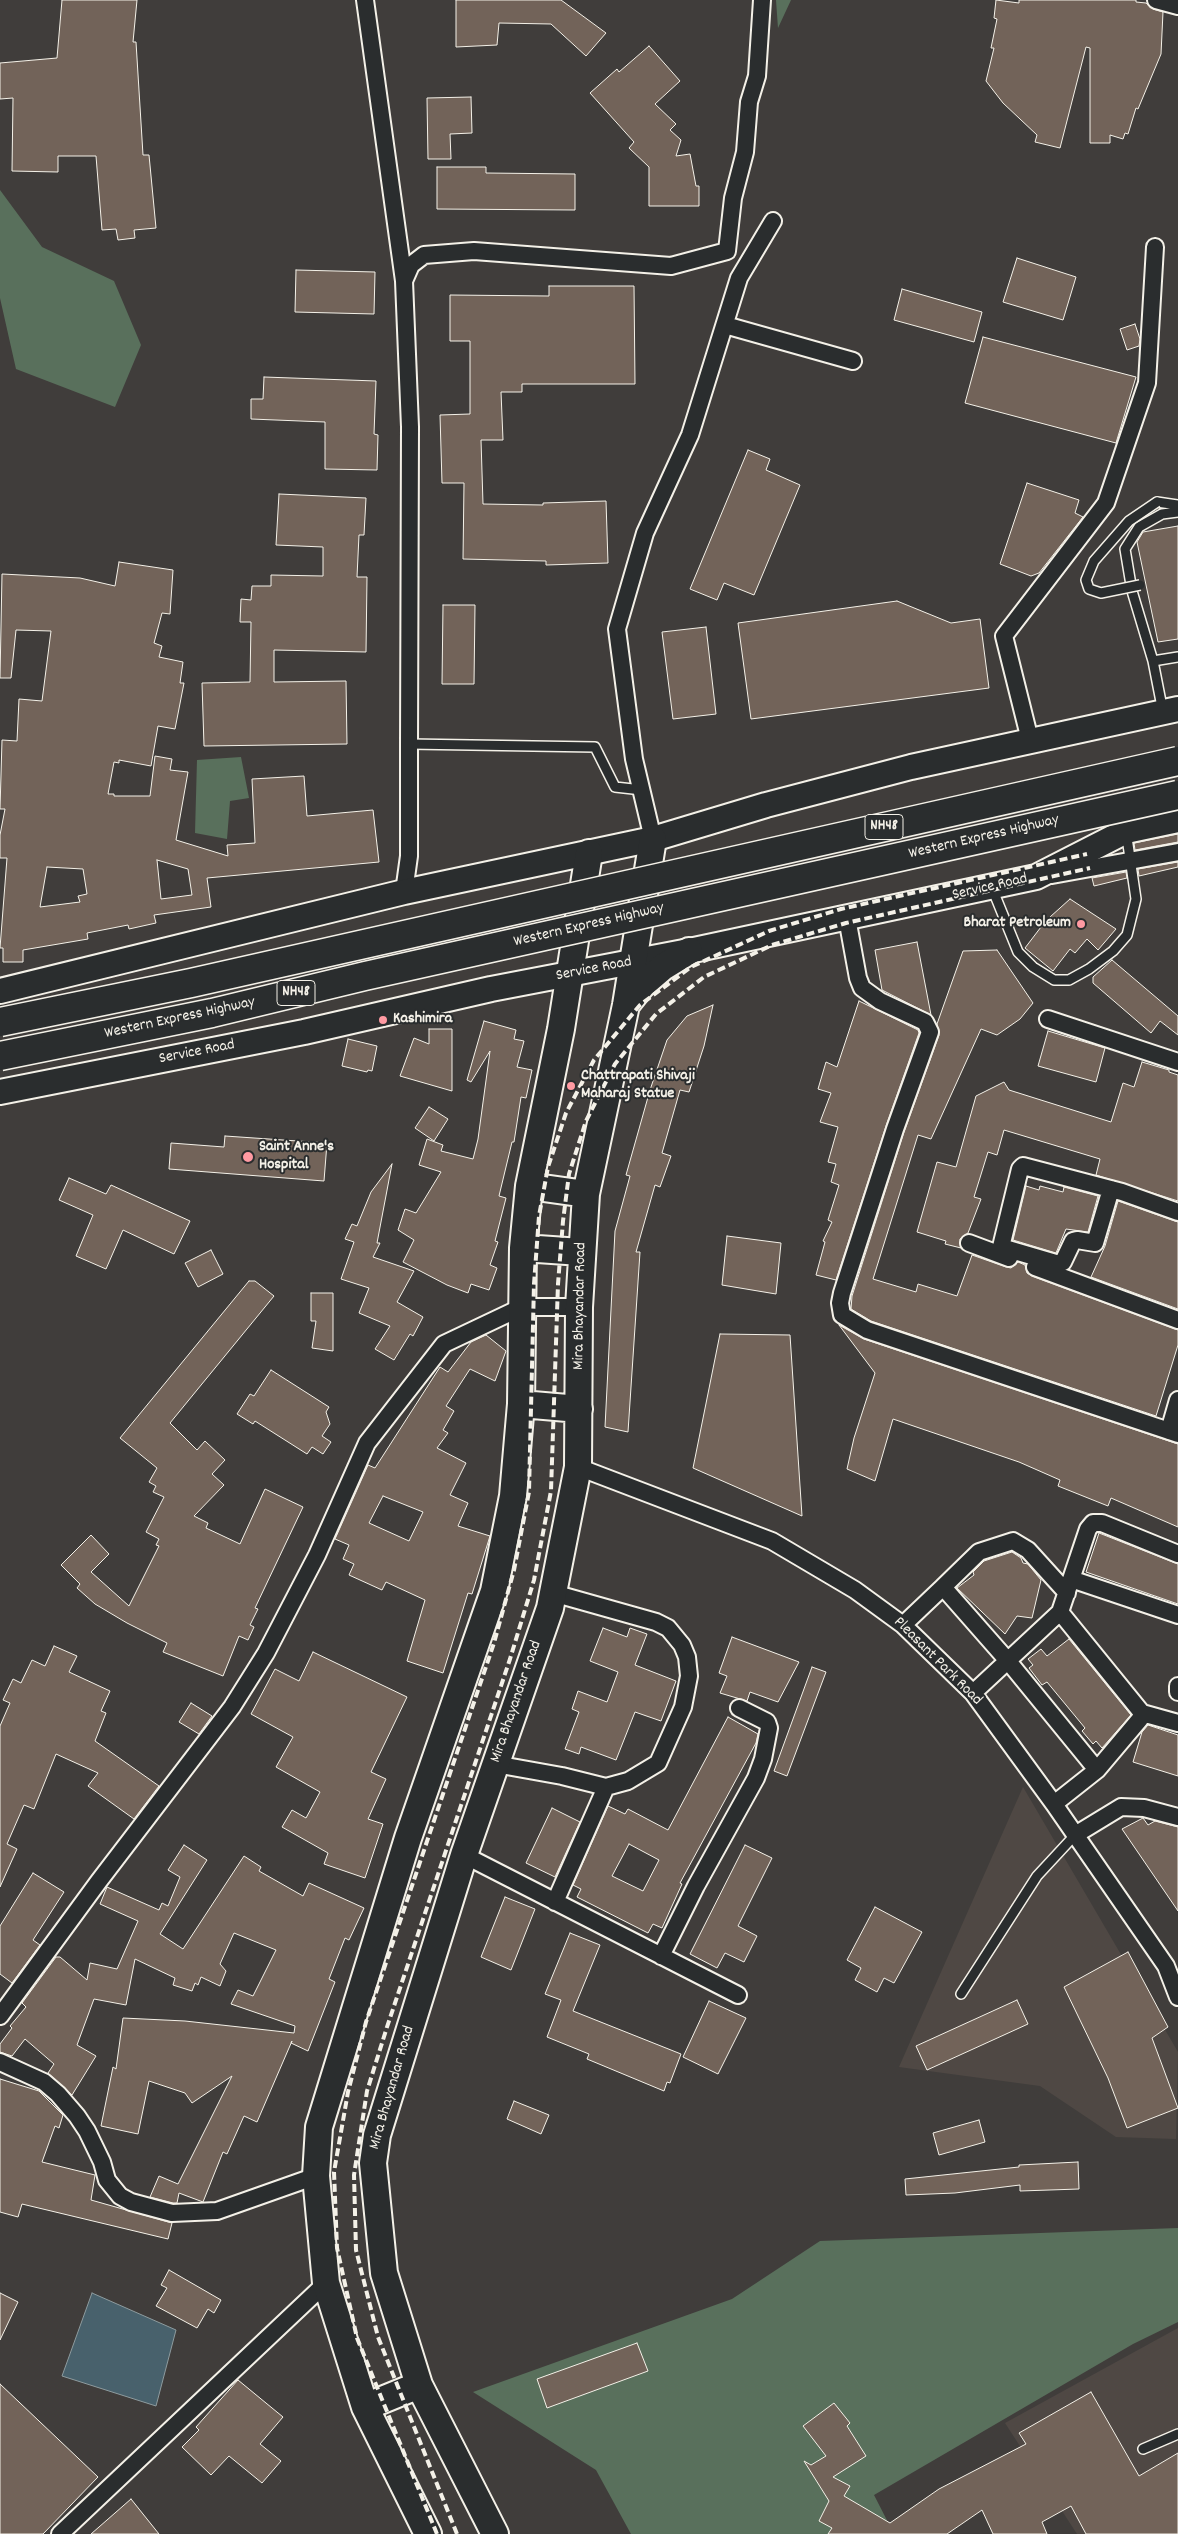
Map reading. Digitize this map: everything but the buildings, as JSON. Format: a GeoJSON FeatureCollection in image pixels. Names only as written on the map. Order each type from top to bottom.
{"type":"FeatureCollection","features":[{"type":"Feature","properties":{"kind":"highway","name":"Western Express Highway"},"geometry":{"type":"LineString","coordinates":[[0,1022],[191,983],[1178,761]]}},
{"type":"Feature","properties":{"kind":"highway","name":"Western Express Highway"},"geometry":{"type":"LineString","coordinates":[[0,1056],[212,1013],[365,976],[1178,795]]}},
{"type":"Feature","properties":{"kind":"main road"},"geometry":{"type":"LineString","coordinates":[[0,991],[404,892],[653,839],[766,805],[873,777],[1030,740],[1170,710]]}},
{"type":"Feature","properties":{"kind":"main road","name":"Service Road"},"geometry":{"type":"LineString","coordinates":[[0,1092],[304,1032],[491,989],[634,962],[1036,878],[1126,831],[1178,820]]}},
{"type":"Feature","properties":{"kind":"main road","name":"Mira Bhayandar Road"},"geometry":{"type":"LineString","coordinates":[[495,2534],[419,2385],[384,2273],[373,2163],[377,2135],[464,1855],[550,1608],[553,1594],[578,1467],[579,1307],[586,1194],[626,1005],[653,839]]}},
{"type":"Feature","properties":{"kind":"main road"},"geometry":{"type":"LineString","coordinates":[[428,2534],[365,2407],[326,2283],[316,2176],[318,2127],[408,1838],[494,1591],[513,1496],[521,1404],[522,1248],[529,1186],[545,1118],[571,974],[589,853]]}},
{"type":"Feature","properties":{"kind":"main road"},"geometry":{"type":"LineString","coordinates":[[626,1005],[642,985],[690,950]]}},
{"type":"Feature","properties":{"kind":"main road"},"geometry":{"type":"LineString","coordinates":[[529,1186],[586,1194]]}},
{"type":"Feature","properties":{"kind":"main road"},"geometry":{"type":"LineString","coordinates":[[522,1248],[581,1252]]}},
{"type":"Feature","properties":{"kind":"main road"},"geometry":{"type":"LineString","coordinates":[[521,1404],[579,1409]]}},
{"type":"Feature","properties":{"kind":"main road"},"geometry":{"type":"LineString","coordinates":[[365,2407],[419,2385]]}},
{"type":"Feature","properties":{"kind":"street"},"geometry":{"type":"LineString","coordinates":[[365,0],[404,281],[410,427],[409,856],[404,892]]}},
{"type":"Feature","properties":{"kind":"street"},"geometry":{"type":"LineString","coordinates":[[404,281],[411,265],[424,255],[474,251],[671,266],[727,251],[733,198],[744,152],[749,102],[757,76],[762,0]]}},
{"type":"Feature","properties":{"kind":"street"},"geometry":{"type":"LineString","coordinates":[[1156,0],[1178,6]]}},
{"type":"Feature","properties":{"kind":"street"},"geometry":{"type":"LineString","coordinates":[[653,839],[634,759],[617,629],[645,533],[690,436],[739,278],[773,221]]}},
{"type":"Feature","properties":{"kind":"street"},"geometry":{"type":"LineString","coordinates":[[1030,740],[1004,636],[1106,503],[1147,383],[1155,247]]}},
{"type":"Feature","properties":{"kind":"street"},"geometry":{"type":"LineString","coordinates":[[725,325],[854,361]]}},
{"type":"Feature","properties":{"kind":"street"},"geometry":{"type":"LineString","coordinates":[[1036,878],[1178,852]]}},
{"type":"Feature","properties":{"kind":"street"},"geometry":{"type":"LineString","coordinates":[[847,918],[858,978],[862,988],[880,1001],[925,1022],[929,1026],[930,1032],[895,1129],[842,1293],[840,1303],[842,1314],[867,1330],[1174,1432],[1178,1400]]}},
{"type":"Feature","properties":{"kind":"street"},"geometry":{"type":"LineString","coordinates":[[1048,1019],[1178,1062]]}},
{"type":"Feature","properties":{"kind":"street"},"geometry":{"type":"LineString","coordinates":[[1111,1189],[1095,1243],[1073,1241],[1063,1262],[1059,1264],[1001,1247],[1020,1169],[1023,1166],[1111,1189],[1178,1212]]}},
{"type":"Feature","properties":{"kind":"street"},"geometry":{"type":"LineString","coordinates":[[969,1243],[1178,1320]]}},
{"type":"Feature","properties":{"kind":"street"},"geometry":{"type":"LineString","coordinates":[[0,2016],[6,1995],[232,1707],[266,1653],[317,1555],[367,1443],[444,1344],[522,1307],[579,1307]]}},
{"type":"Feature","properties":{"kind":"street","name":"Pleasant Park Road"},"geometry":{"type":"LineString","coordinates":[[578,1467],[772,1541],[855,1590],[904,1625],[973,1693],[1054,1804],[1166,1966],[1175,1980],[1178,1997]]}},
{"type":"Feature","properties":{"kind":"street"},"geometry":{"type":"LineString","coordinates":[[973,1693],[1060,1612],[1088,1529],[1093,1524],[1102,1523],[1178,1554]]}},
{"type":"Feature","properties":{"kind":"street"},"geometry":{"type":"LineString","coordinates":[[904,1625],[978,1552],[1012,1541],[1028,1550],[1069,1586],[1178,1615]]}},
{"type":"Feature","properties":{"kind":"street"},"geometry":{"type":"LineString","coordinates":[[942,1587],[1008,1661],[1097,1770]]}},
{"type":"Feature","properties":{"kind":"street"},"geometry":{"type":"LineString","coordinates":[[495,1764],[562,1776],[606,1787],[628,1781],[658,1763],[683,1707],[689,1676],[687,1657],[682,1645],[668,1628],[656,1622],[553,1594]]}},
{"type":"Feature","properties":{"kind":"street"},"geometry":{"type":"LineString","coordinates":[[1060,1612],[1142,1713],[1178,1723]]}},
{"type":"Feature","properties":{"kind":"street"},"geometry":{"type":"LineString","coordinates":[[1178,1686],[1178,1692]]}},
{"type":"Feature","properties":{"kind":"street"},"geometry":{"type":"LineString","coordinates":[[661,1956],[696,1886],[756,1778],[763,1759],[769,1728],[767,1722],[738,1708]]}},
{"type":"Feature","properties":{"kind":"street"},"geometry":{"type":"LineString","coordinates":[[1054,1804],[1097,1770],[1140,1719],[1142,1713]]}},
{"type":"Feature","properties":{"kind":"street"},"geometry":{"type":"LineString","coordinates":[[555,1902],[606,1787]]}},
{"type":"Feature","properties":{"kind":"street"},"geometry":{"type":"LineString","coordinates":[[1075,1835],[1121,1807],[1144,1808],[1178,1817]]}},
{"type":"Feature","properties":{"kind":"street"},"geometry":{"type":"LineString","coordinates":[[464,1855],[738,1995]]}},
{"type":"Feature","properties":{"kind":"street"},"geometry":{"type":"LineString","coordinates":[[0,2062],[44,2082],[58,2094],[77,2116],[86,2131],[102,2162],[107,2180],[120,2196],[131,2202],[172,2213],[217,2212],[316,2176]]}},
{"type":"Feature","properties":{"kind":"street"},"geometry":{"type":"LineString","coordinates":[[60,2534],[326,2283]]}},
{"type":"Feature","properties":{"kind":"lane"},"geometry":{"type":"LineString","coordinates":[[1140,585],[1102,593],[1089,589],[1086,580],[1090,566],[1129,521],[1157,502],[1178,504]]}},
{"type":"Feature","properties":{"kind":"lane"},"geometry":{"type":"LineString","coordinates":[[1170,710],[1132,591],[1125,549],[1139,527],[1162,514],[1178,512]]}},
{"type":"Feature","properties":{"kind":"lane"},"geometry":{"type":"LineString","coordinates":[[1153,661],[1178,657]]}},
{"type":"Feature","properties":{"kind":"lane"},"geometry":{"type":"LineString","coordinates":[[409,744],[595,747],[615,787],[642,790]]}},
{"type":"Feature","properties":{"kind":"lane"},"geometry":{"type":"LineString","coordinates":[[992,887],[1018,952],[1034,968],[1054,980],[1069,980],[1089,969],[1114,950],[1127,935],[1136,899],[1126,831]]}},
{"type":"Feature","properties":{"kind":"lane"},"geometry":{"type":"LineString","coordinates":[[961,1994],[1044,1866],[1075,1835]]}},
{"type":"Feature","properties":{"kind":"lane"},"geometry":{"type":"LineString","coordinates":[[1143,2449],[1178,2434]]}},
{"type":"Feature","properties":{"kind":"shaded area"},"geometry":{"type":"Polygon","coordinates":[[[1023,1787],[1178,2052],[1176,2139],[1116,2137],[1040,2086],[899,2067],[1023,1787]]]}},
{"type":"Feature","properties":{"kind":"shaded area"},"geometry":{"type":"Polygon","coordinates":[[[1178,2328],[1178,2522],[1160,2534],[1077,2534],[1005,2423],[1178,2328]]]}},
{"type":"Feature","properties":{"kind":"green space"},"geometry":{"type":"Polygon","coordinates":[[[776,0],[791,0],[778,28],[776,0]]]}},
{"type":"Feature","properties":{"kind":"green space"},"geometry":{"type":"Polygon","coordinates":[[[0,190],[42,247],[114,281],[141,345],[115,407],[16,369],[0,298],[0,190]]]}},
{"type":"Feature","properties":{"kind":"green space"},"geometry":{"type":"Polygon","coordinates":[[[241,757],[249,798],[230,801],[227,839],[195,833],[197,760],[241,757]]]}},
{"type":"Feature","properties":{"kind":"green space"},"geometry":{"type":"Polygon","coordinates":[[[1178,2228],[1178,2322],[1133,2344],[874,2495],[894,2534],[631,2534],[596,2470],[473,2392],[732,2299],[820,2241],[1178,2228]]]}},
{"type":"Feature","properties":{"kind":"water"},"geometry":{"type":"Polygon","coordinates":[[[92,2293],[176,2330],[156,2406],[62,2376],[92,2293]]]}},
{"type":"Feature","properties":{"kind":"railway"},"geometry":{"type":"LineString","coordinates":[[437,2534],[357,2338],[337,2248],[334,2172],[348,2092],[366,2022],[494,1643],[514,1570],[529,1492],[534,1284],[539,1216],[548,1167],[566,1113],[594,1060],[640,1005],[691,967],[769,931],[841,909],[1087,854]]}},
{"type":"Feature","properties":{"kind":"railway"},"geometry":{"type":"LineString","coordinates":[[457,2534],[378,2337],[356,2250],[354,2175],[367,2091],[510,1659],[534,1580],[551,1491],[558,1284],[563,1221],[569,1174],[586,1121],[615,1064],[656,1014],[704,977],[772,945],[846,923],[1090,868]]}},
{"type":"Feature","properties":{"kind":"place","name":"Bharat Petroleum"},"geometry":{"type":"Point","coordinates":[1081,924]}},
{"type":"Feature","properties":{"kind":"place","name":"Kashimira"},"geometry":{"type":"Point","coordinates":[383,1020]}},
{"type":"Feature","properties":{"kind":"place","name":"Chattrapati Shivaji Maharaj Statue"},"geometry":{"type":"Point","coordinates":[571,1086]}},
{"type":"Feature","properties":{"kind":"place","name":"Saint Anne's Hospital"},"geometry":{"type":"Point","coordinates":[248,1157]}}]}
